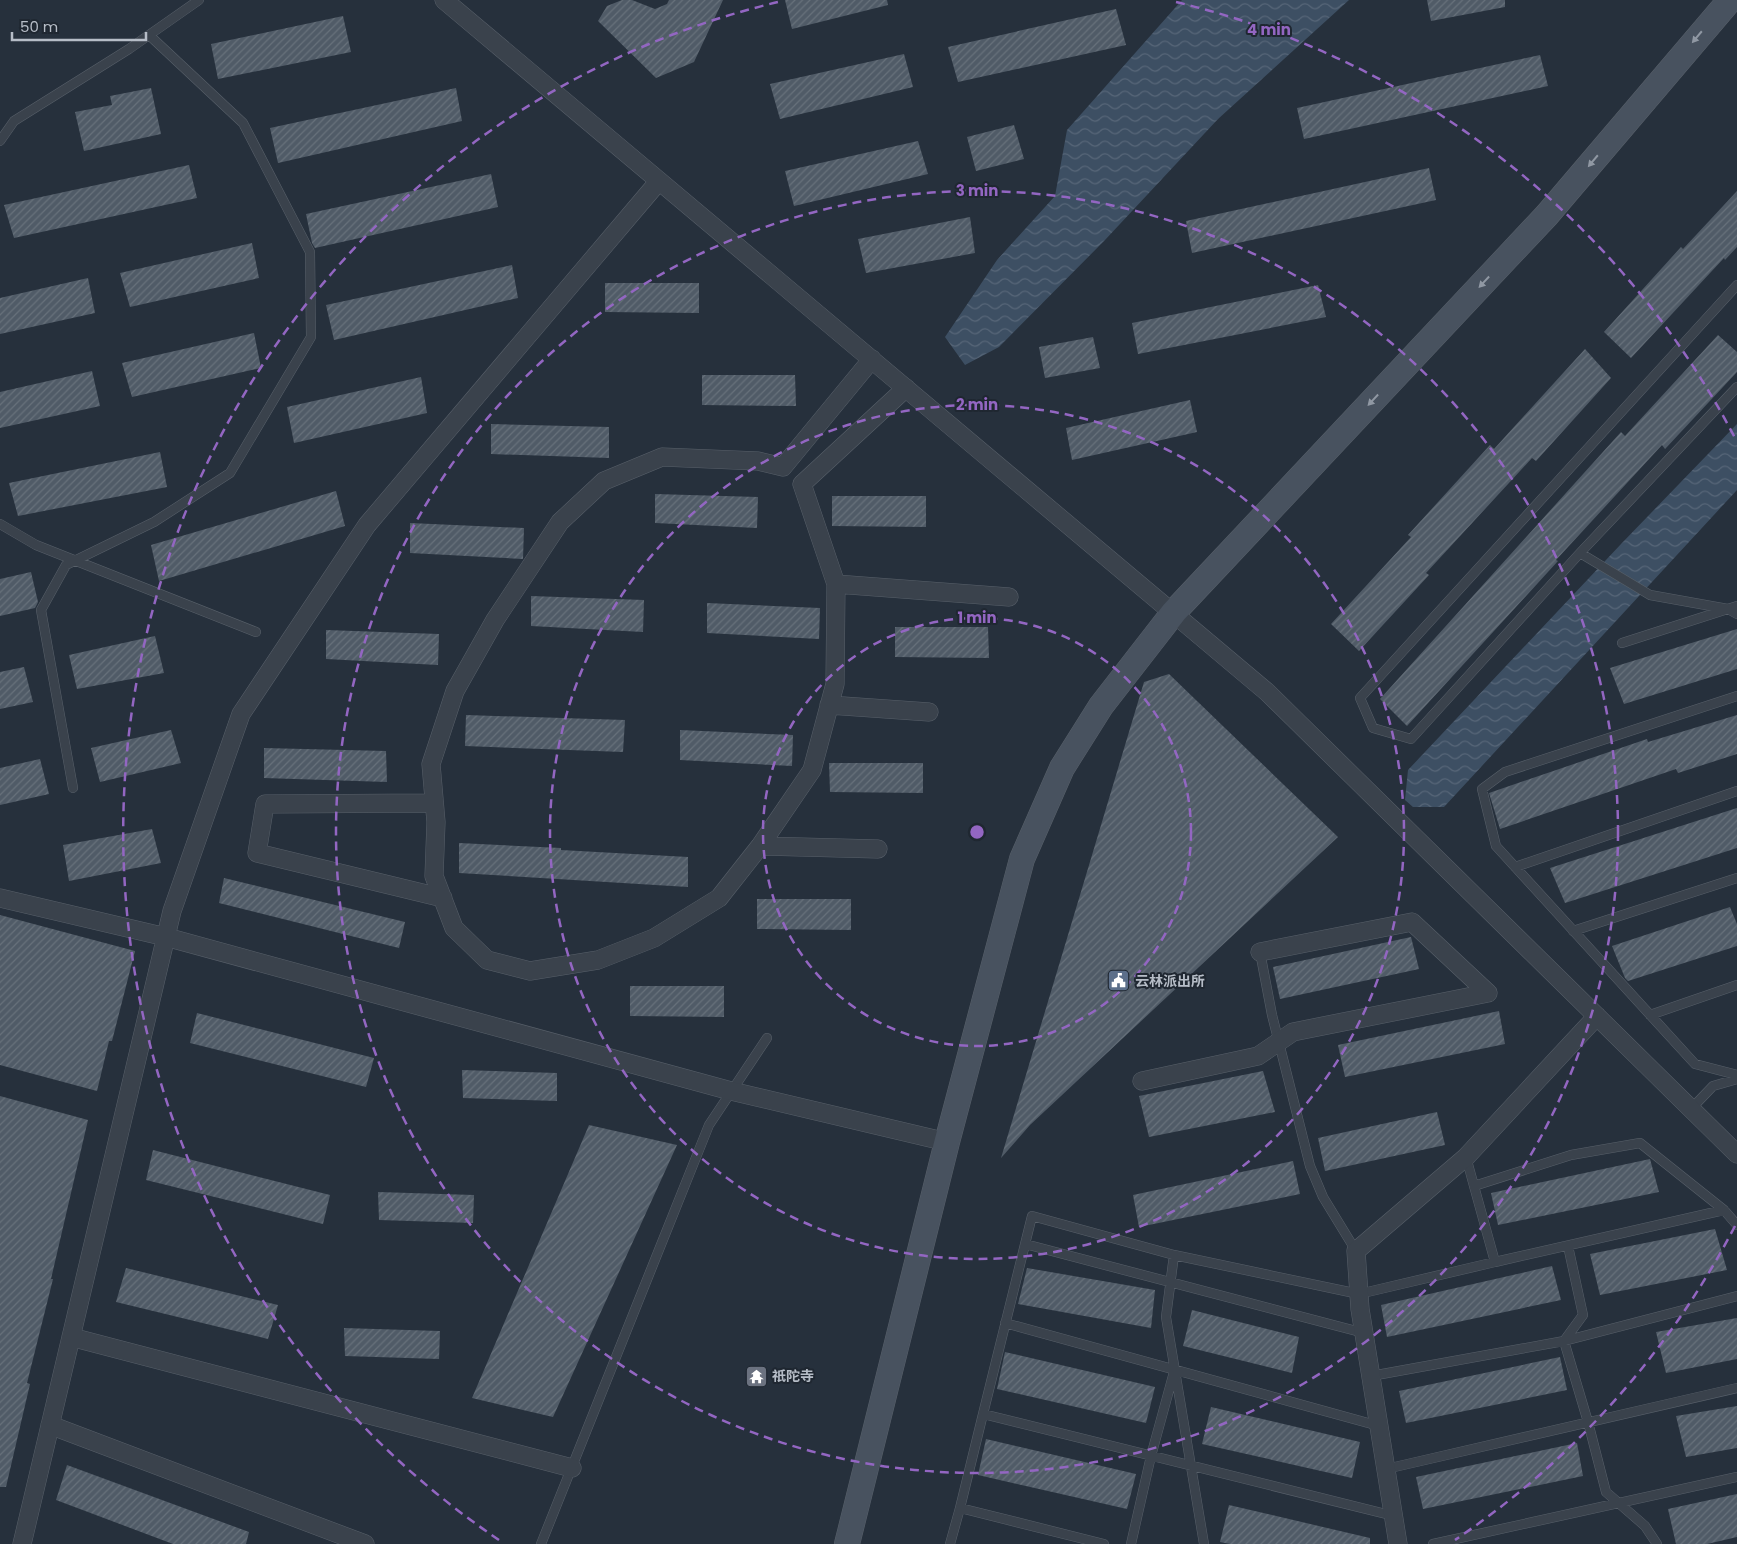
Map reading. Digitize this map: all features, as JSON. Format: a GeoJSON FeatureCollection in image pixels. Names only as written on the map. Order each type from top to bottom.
{"type":"FeatureCollection","features":[{"type":"Feature","properties":{"kind":"street"},"geometry":{"type":"LineString","coordinates":[[444,0],[1267,692],[1737,1154]]}},
{"type":"Feature","properties":{"kind":"street"},"geometry":{"type":"LineString","coordinates":[[846,1544],[947,1142],[1022,859],[1062,768],[1101,706],[1174,612],[1547,215],[1730,0]]}},
{"type":"Feature","properties":{"kind":"street"},"geometry":{"type":"LineString","coordinates":[[22,1544],[172,911],[242,714],[367,525],[659,181]]}},
{"type":"Feature","properties":{"kind":"street"},"geometry":{"type":"LineString","coordinates":[[872,359],[783,467],[758,462],[662,457],[604,481],[560,522],[495,620],[455,691],[431,764],[436,822],[434,876],[454,928],[487,960],[530,971],[598,960],[654,938],[719,898],[760,846],[812,770],[835,684],[836,584],[802,484],[906,388]]}},
{"type":"Feature","properties":{"kind":"street"},"geometry":{"type":"LineString","coordinates":[[836,584],[1010,597]]}},
{"type":"Feature","properties":{"kind":"street"},"geometry":{"type":"LineString","coordinates":[[830,706],[929,712]]}},
{"type":"Feature","properties":{"kind":"street"},"geometry":{"type":"LineString","coordinates":[[434,803],[265,804],[257,853],[442,898]]}},
{"type":"Feature","properties":{"kind":"street"},"geometry":{"type":"LineString","coordinates":[[760,846],[878,849]]}},
{"type":"Feature","properties":{"kind":"street"},"geometry":{"type":"LineString","coordinates":[[0,898],[166,937],[731,1092],[947,1142]]}},
{"type":"Feature","properties":{"kind":"street"},"geometry":{"type":"LineString","coordinates":[[1142,1081],[1258,1056],[1293,1032],[1488,994],[1412,922],[1260,952]]}},
{"type":"Feature","properties":{"kind":"street"},"geometry":{"type":"LineString","coordinates":[[1398,1544],[1364,1333],[1356,1251],[1466,1157],[1597,1016]]}},
{"type":"Feature","properties":{"kind":"street"},"geometry":{"type":"LineString","coordinates":[[71,1337],[572,1468]]}},
{"type":"Feature","properties":{"kind":"street"},"geometry":{"type":"LineString","coordinates":[[50,1425],[365,1544]]}},
{"type":"Feature","properties":{"kind":"lane"},"geometry":{"type":"LineString","coordinates":[[0,140],[14,120],[149,35],[199,0]]}},
{"type":"Feature","properties":{"kind":"lane"},"geometry":{"type":"LineString","coordinates":[[73,788],[41,610],[66,565],[154,522],[230,473],[311,337],[310,252],[243,123],[149,35]]}},
{"type":"Feature","properties":{"kind":"lane"},"geometry":{"type":"LineString","coordinates":[[1737,285],[1360,698],[1374,728],[1411,739],[1580,553],[1737,387]]}},
{"type":"Feature","properties":{"kind":"lane"},"geometry":{"type":"LineString","coordinates":[[0,524],[36,545],[256,632]]}},
{"type":"Feature","properties":{"kind":"lane"},"geometry":{"type":"LineString","coordinates":[[1580,553],[1650,595],[1728,609],[1737,614]]}},
{"type":"Feature","properties":{"kind":"lane"},"geometry":{"type":"LineString","coordinates":[[1622,643],[1737,606]]}},
{"type":"Feature","properties":{"kind":"lane"},"geometry":{"type":"LineString","coordinates":[[1737,696],[1505,772],[1482,789],[1496,846],[1695,1064],[1737,1077]]}},
{"type":"Feature","properties":{"kind":"lane"},"geometry":{"type":"LineString","coordinates":[[1515,867],[1737,791]]}},
{"type":"Feature","properties":{"kind":"lane"},"geometry":{"type":"LineString","coordinates":[[1573,931],[1737,878]]}},
{"type":"Feature","properties":{"kind":"lane"},"geometry":{"type":"LineString","coordinates":[[1260,952],[1279,1041],[1310,1166],[1323,1197],[1356,1251]]}},
{"type":"Feature","properties":{"kind":"lane"},"geometry":{"type":"LineString","coordinates":[[1650,1015],[1737,985]]}},
{"type":"Feature","properties":{"kind":"lane"},"geometry":{"type":"LineString","coordinates":[[541,1544],[709,1125],[767,1038]]}},
{"type":"Feature","properties":{"kind":"lane"},"geometry":{"type":"LineString","coordinates":[[1691,1109],[1713,1086],[1737,1077]]}},
{"type":"Feature","properties":{"kind":"lane"},"geometry":{"type":"LineString","coordinates":[[1474,1186],[1571,1154],[1640,1143],[1724,1210],[1737,1224]]}},
{"type":"Feature","properties":{"kind":"lane"},"geometry":{"type":"LineString","coordinates":[[1466,1157],[1495,1262]]}},
{"type":"Feature","properties":{"kind":"lane"},"geometry":{"type":"LineString","coordinates":[[950,1544],[1032,1216],[1174,1255],[1359,1294],[1724,1210]]}},
{"type":"Feature","properties":{"kind":"lane"},"geometry":{"type":"LineString","coordinates":[[1025,1244],[1364,1333]]}},
{"type":"Feature","properties":{"kind":"lane"},"geometry":{"type":"LineString","coordinates":[[1564,1341],[1583,1315],[1568,1246]]}},
{"type":"Feature","properties":{"kind":"lane"},"geometry":{"type":"LineString","coordinates":[[1174,1255],[1166,1317],[1204,1544]]}},
{"type":"Feature","properties":{"kind":"lane"},"geometry":{"type":"LineString","coordinates":[[1371,1376],[1564,1341],[1737,1296]]}},
{"type":"Feature","properties":{"kind":"lane"},"geometry":{"type":"LineString","coordinates":[[1005,1323],[1379,1426]]}},
{"type":"Feature","properties":{"kind":"lane"},"geometry":{"type":"LineString","coordinates":[[1564,1341],[1606,1492],[1645,1526],[1657,1544]]}},
{"type":"Feature","properties":{"kind":"lane"},"geometry":{"type":"LineString","coordinates":[[1131,1544],[1151,1456],[1174,1369]]}},
{"type":"Feature","properties":{"kind":"lane"},"geometry":{"type":"LineString","coordinates":[[1386,1469],[1737,1388]]}},
{"type":"Feature","properties":{"kind":"lane"},"geometry":{"type":"LineString","coordinates":[[983,1414],[1394,1516]]}},
{"type":"Feature","properties":{"kind":"lane"},"geometry":{"type":"LineString","coordinates":[[1433,1544],[1737,1477]]}},
{"type":"Feature","properties":{"kind":"lane"},"geometry":{"type":"LineString","coordinates":[[960,1508],[1104,1544]]}},
{"type":"Feature","properties":{"kind":"water"},"geometry":{"type":"Polygon","coordinates":[[[1182,0],[1349,0],[1218,119],[1105,240],[999,347],[965,365],[945,337],[997,260],[1055,196],[1067,130],[1182,0]]]}},
{"type":"Feature","properties":{"kind":"water"},"geometry":{"type":"Polygon","coordinates":[[[1737,424],[1737,490],[1444,807],[1413,807],[1405,800],[1408,770],[1737,424]]]}},
{"type":"Feature","properties":{"kind":"building"},"geometry":{"type":"Polygon","coordinates":[[[622,0],[632,0],[655,9],[667,4],[669,0],[723,0],[694,62],[656,78],[598,21],[607,6],[622,0]]]}},
{"type":"Feature","properties":{"kind":"building"},"geometry":{"type":"Polygon","coordinates":[[[785,0],[887,0],[888,5],[792,29],[785,0]]]}},
{"type":"Feature","properties":{"kind":"building"},"geometry":{"type":"Polygon","coordinates":[[[1427,0],[1505,0],[1505,7],[1431,21],[1427,0]]]}},
{"type":"Feature","properties":{"kind":"building"},"geometry":{"type":"Polygon","coordinates":[[[1116,9],[1126,45],[958,82],[948,47],[1116,9]]]}},
{"type":"Feature","properties":{"kind":"building"},"geometry":{"type":"Polygon","coordinates":[[[343,16],[351,52],[218,79],[211,44],[343,16]]]}},
{"type":"Feature","properties":{"kind":"building"},"geometry":{"type":"Polygon","coordinates":[[[904,54],[913,87],[780,119],[770,84],[904,54]]]}},
{"type":"Feature","properties":{"kind":"building"},"geometry":{"type":"Polygon","coordinates":[[[1540,55],[1548,86],[1304,139],[1297,108],[1540,55]]]}},
{"type":"Feature","properties":{"kind":"building"},"geometry":{"type":"Polygon","coordinates":[[[151,88],[161,134],[84,151],[75,112],[112,105],[110,96],[151,88]]]}},
{"type":"Feature","properties":{"kind":"building"},"geometry":{"type":"Polygon","coordinates":[[[456,88],[462,121],[278,163],[270,128],[456,88]]]}},
{"type":"Feature","properties":{"kind":"building"},"geometry":{"type":"Polygon","coordinates":[[[1014,125],[1024,159],[976,171],[967,137],[1014,125]]]}},
{"type":"Feature","properties":{"kind":"building"},"geometry":{"type":"Polygon","coordinates":[[[918,141],[928,174],[794,206],[785,171],[918,141]]]}},
{"type":"Feature","properties":{"kind":"building"},"geometry":{"type":"Polygon","coordinates":[[[189,165],[197,198],[14,238],[4,205],[189,165]]]}},
{"type":"Feature","properties":{"kind":"building"},"geometry":{"type":"Polygon","coordinates":[[[1429,168],[1436,200],[1192,253],[1186,221],[1429,168]]]}},
{"type":"Feature","properties":{"kind":"building"},"geometry":{"type":"Polygon","coordinates":[[[491,174],[498,207],[315,248],[312,243],[306,214],[491,174]]]}},
{"type":"Feature","properties":{"kind":"building"},"geometry":{"type":"Polygon","coordinates":[[[1737,191],[1737,247],[1725,260],[1724,258],[1631,358],[1604,332],[1681,247],[1683,249],[1737,191]]]}},
{"type":"Feature","properties":{"kind":"building"},"geometry":{"type":"Polygon","coordinates":[[[970,217],[975,253],[866,273],[858,239],[970,217]]]}},
{"type":"Feature","properties":{"kind":"building"},"geometry":{"type":"Polygon","coordinates":[[[252,243],[259,278],[130,307],[120,273],[252,243]]]}},
{"type":"Feature","properties":{"kind":"building"},"geometry":{"type":"Polygon","coordinates":[[[512,265],[518,298],[334,340],[326,305],[512,265]]]}},
{"type":"Feature","properties":{"kind":"building"},"geometry":{"type":"Polygon","coordinates":[[[88,278],[95,313],[0,334],[0,298],[88,278]]]}},
{"type":"Feature","properties":{"kind":"building"},"geometry":{"type":"Polygon","coordinates":[[[605,283],[699,283],[699,313],[605,312],[605,283]]]}},
{"type":"Feature","properties":{"kind":"building"},"geometry":{"type":"Polygon","coordinates":[[[1318,285],[1326,317],[1138,354],[1132,323],[1318,285]]]}},
{"type":"Feature","properties":{"kind":"building"},"geometry":{"type":"Polygon","coordinates":[[[254,333],[261,368],[132,397],[122,363],[254,333]]]}},
{"type":"Feature","properties":{"kind":"building"},"geometry":{"type":"Polygon","coordinates":[[[1718,335],[1737,352],[1737,372],[1665,449],[1662,445],[1407,726],[1380,699],[1621,432],[1625,436],[1718,335]]]}},
{"type":"Feature","properties":{"kind":"building"},"geometry":{"type":"Polygon","coordinates":[[[1093,337],[1100,368],[1045,378],[1039,347],[1093,337]]]}},
{"type":"Feature","properties":{"kind":"building"},"geometry":{"type":"Polygon","coordinates":[[[1585,349],[1611,378],[1536,461],[1532,458],[1426,573],[1429,575],[1359,651],[1331,624],[1411,537],[1408,535],[1490,445],[1494,449],[1585,349]]]}},
{"type":"Feature","properties":{"kind":"building"},"geometry":{"type":"Polygon","coordinates":[[[92,371],[100,406],[0,428],[0,392],[92,371]]]}},
{"type":"Feature","properties":{"kind":"building"},"geometry":{"type":"Polygon","coordinates":[[[702,375],[795,375],[796,406],[702,405],[702,375]]]}},
{"type":"Feature","properties":{"kind":"building"},"geometry":{"type":"Polygon","coordinates":[[[421,377],[427,413],[294,443],[287,407],[421,377]]]}},
{"type":"Feature","properties":{"kind":"building"},"geometry":{"type":"Polygon","coordinates":[[[1190,400],[1197,432],[1072,460],[1066,428],[1190,400]]]}},
{"type":"Feature","properties":{"kind":"building"},"geometry":{"type":"Polygon","coordinates":[[[491,424],[609,427],[609,458],[491,454],[491,424]]]}},
{"type":"Feature","properties":{"kind":"building"},"geometry":{"type":"Polygon","coordinates":[[[160,452],[167,487],[18,516],[9,483],[160,452]]]}},
{"type":"Feature","properties":{"kind":"building"},"geometry":{"type":"Polygon","coordinates":[[[336,491],[345,526],[159,581],[151,545],[336,491]]]}},
{"type":"Feature","properties":{"kind":"building"},"geometry":{"type":"Polygon","coordinates":[[[655,494],[758,497],[757,528],[655,523],[655,494]]]}},
{"type":"Feature","properties":{"kind":"building"},"geometry":{"type":"Polygon","coordinates":[[[832,496],[926,496],[926,527],[832,526],[832,496]]]}},
{"type":"Feature","properties":{"kind":"building"},"geometry":{"type":"Polygon","coordinates":[[[410,523],[524,528],[523,559],[410,553],[410,523]]]}},
{"type":"Feature","properties":{"kind":"building"},"geometry":{"type":"Polygon","coordinates":[[[31,572],[38,602],[35,608],[0,616],[0,579],[31,572]]]}},
{"type":"Feature","properties":{"kind":"building"},"geometry":{"type":"Polygon","coordinates":[[[531,596],[644,600],[643,632],[531,626],[531,596]]]}},
{"type":"Feature","properties":{"kind":"building"},"geometry":{"type":"Polygon","coordinates":[[[707,603],[820,608],[819,639],[707,633],[707,603]]]}},
{"type":"Feature","properties":{"kind":"building"},"geometry":{"type":"Polygon","coordinates":[[[895,627],[988,627],[989,658],[895,657],[895,627]]]}},
{"type":"Feature","properties":{"kind":"building"},"geometry":{"type":"Polygon","coordinates":[[[1737,629],[1737,669],[1624,704],[1610,668],[1737,629]]]}},
{"type":"Feature","properties":{"kind":"building"},"geometry":{"type":"Polygon","coordinates":[[[326,630],[439,634],[438,665],[326,659],[326,630]]]}},
{"type":"Feature","properties":{"kind":"building"},"geometry":{"type":"Polygon","coordinates":[[[155,636],[164,673],[77,689],[69,655],[155,636]]]}},
{"type":"Feature","properties":{"kind":"building"},"geometry":{"type":"Polygon","coordinates":[[[24,667],[33,702],[0,709],[0,672],[24,667]]]}},
{"type":"Feature","properties":{"kind":"building","name":"云林派出所"},"geometry":{"type":"Polygon","coordinates":[[[1169,674],[1338,837],[1030,1125],[1001,1158],[1144,682],[1169,674]]]}},
{"type":"Feature","properties":{"kind":"building"},"geometry":{"type":"Polygon","coordinates":[[[466,715],[625,720],[623,752],[465,746],[466,715]]]}},
{"type":"Feature","properties":{"kind":"building"},"geometry":{"type":"Polygon","coordinates":[[[1737,715],[1737,754],[1678,773],[1676,769],[1500,829],[1489,793],[1647,739],[1648,742],[1737,715]]]}},
{"type":"Feature","properties":{"kind":"building"},"geometry":{"type":"Polygon","coordinates":[[[171,730],[181,763],[100,782],[91,748],[171,730]]]}},
{"type":"Feature","properties":{"kind":"building"},"geometry":{"type":"Polygon","coordinates":[[[680,730],[793,735],[792,766],[680,760],[680,730]]]}},
{"type":"Feature","properties":{"kind":"building"},"geometry":{"type":"Polygon","coordinates":[[[264,748],[386,751],[387,782],[264,778],[264,748]]]}},
{"type":"Feature","properties":{"kind":"building"},"geometry":{"type":"Polygon","coordinates":[[[40,759],[49,794],[0,805],[0,768],[40,759]]]}},
{"type":"Feature","properties":{"kind":"building"},"geometry":{"type":"Polygon","coordinates":[[[829,763],[923,763],[923,793],[830,792],[829,763]]]}},
{"type":"Feature","properties":{"kind":"building"},"geometry":{"type":"Polygon","coordinates":[[[1737,808],[1737,848],[1565,903],[1550,868],[1737,808]]]}},
{"type":"Feature","properties":{"kind":"building"},"geometry":{"type":"Polygon","coordinates":[[[152,829],[161,863],[69,881],[63,845],[152,829]]]}},
{"type":"Feature","properties":{"kind":"building"},"geometry":{"type":"Polygon","coordinates":[[[459,843],[688,857],[688,887],[459,873],[459,843]]]}},
{"type":"Feature","properties":{"kind":"building"},"geometry":{"type":"Polygon","coordinates":[[[224,878],[405,922],[399,948],[219,903],[224,878]]]}},
{"type":"Feature","properties":{"kind":"building"},"geometry":{"type":"Polygon","coordinates":[[[757,899],[851,899],[851,930],[757,929],[757,899]]]}},
{"type":"Feature","properties":{"kind":"building"},"geometry":{"type":"Polygon","coordinates":[[[1730,907],[1737,924],[1737,946],[1628,981],[1625,978],[1612,946],[1730,907]]]}},
{"type":"Feature","properties":{"kind":"building"},"geometry":{"type":"Polygon","coordinates":[[[0,915],[135,951],[112,1041],[109,1041],[97,1091],[0,1065],[0,915]]]}},
{"type":"Feature","properties":{"kind":"building"},"geometry":{"type":"Polygon","coordinates":[[[1411,937],[1419,969],[1280,999],[1273,967],[1411,937]]]}},
{"type":"Feature","properties":{"kind":"building"},"geometry":{"type":"Polygon","coordinates":[[[630,986],[724,986],[724,1017],[630,1016],[630,986]]]}},
{"type":"Feature","properties":{"kind":"building"},"geometry":{"type":"Polygon","coordinates":[[[1499,1011],[1505,1044],[1345,1077],[1338,1045],[1499,1011]]]}},
{"type":"Feature","properties":{"kind":"building"},"geometry":{"type":"Polygon","coordinates":[[[197,1013],[374,1058],[366,1087],[190,1043],[197,1013]]]}},
{"type":"Feature","properties":{"kind":"building"},"geometry":{"type":"Polygon","coordinates":[[[462,1070],[557,1073],[557,1101],[463,1098],[462,1070]]]}},
{"type":"Feature","properties":{"kind":"building"},"geometry":{"type":"Polygon","coordinates":[[[1263,1071],[1275,1112],[1149,1137],[1139,1096],[1263,1071]]]}},
{"type":"Feature","properties":{"kind":"building"},"geometry":{"type":"Polygon","coordinates":[[[0,1096],[88,1120],[51,1279],[53,1279],[27,1383],[30,1384],[6,1487],[0,1487],[0,1096]]]}},
{"type":"Feature","properties":{"kind":"building"},"geometry":{"type":"Polygon","coordinates":[[[1437,1112],[1445,1145],[1325,1171],[1318,1138],[1437,1112]]]}},
{"type":"Feature","properties":{"kind":"building"},"geometry":{"type":"Polygon","coordinates":[[[589,1125],[677,1145],[553,1417],[472,1398],[589,1125]]]}},
{"type":"Feature","properties":{"kind":"building"},"geometry":{"type":"Polygon","coordinates":[[[153,1150],[330,1195],[323,1224],[146,1180],[153,1150]]]}},
{"type":"Feature","properties":{"kind":"building"},"geometry":{"type":"Polygon","coordinates":[[[1650,1159],[1659,1192],[1498,1225],[1491,1193],[1650,1159]]]}},
{"type":"Feature","properties":{"kind":"building"},"geometry":{"type":"Polygon","coordinates":[[[1293,1161],[1300,1194],[1139,1227],[1133,1195],[1293,1161]]]}},
{"type":"Feature","properties":{"kind":"building"},"geometry":{"type":"Polygon","coordinates":[[[378,1192],[474,1195],[473,1223],[379,1220],[378,1192]]]}},
{"type":"Feature","properties":{"kind":"building"},"geometry":{"type":"Polygon","coordinates":[[[1715,1229],[1727,1270],[1600,1295],[1590,1254],[1715,1229]]]}},
{"type":"Feature","properties":{"kind":"building"},"geometry":{"type":"Polygon","coordinates":[[[1552,1266],[1561,1300],[1387,1337],[1381,1305],[1552,1266]]]}},
{"type":"Feature","properties":{"kind":"building"},"geometry":{"type":"Polygon","coordinates":[[[126,1268],[278,1305],[268,1339],[116,1302],[126,1268]]]}},
{"type":"Feature","properties":{"kind":"building"},"geometry":{"type":"Polygon","coordinates":[[[1027,1268],[1155,1290],[1151,1328],[1018,1304],[1027,1268]]]}},
{"type":"Feature","properties":{"kind":"building"},"geometry":{"type":"Polygon","coordinates":[[[1192,1310],[1299,1337],[1292,1373],[1183,1346],[1192,1310]]]}},
{"type":"Feature","properties":{"kind":"building"},"geometry":{"type":"Polygon","coordinates":[[[1737,1318],[1737,1359],[1666,1373],[1656,1332],[1737,1318]]]}},
{"type":"Feature","properties":{"kind":"building"},"geometry":{"type":"Polygon","coordinates":[[[344,1328],[440,1331],[439,1359],[345,1356],[344,1328]]]}},
{"type":"Feature","properties":{"kind":"building"},"geometry":{"type":"Polygon","coordinates":[[[1005,1352],[1155,1387],[1146,1423],[997,1389],[1005,1352]]]}},
{"type":"Feature","properties":{"kind":"building"},"geometry":{"type":"Polygon","coordinates":[[[1560,1357],[1567,1390],[1406,1423],[1399,1391],[1560,1357]]]}},
{"type":"Feature","properties":{"kind":"building"},"geometry":{"type":"Polygon","coordinates":[[[1737,1406],[1737,1448],[1686,1457],[1676,1416],[1737,1406]]]}},
{"type":"Feature","properties":{"kind":"building"},"geometry":{"type":"Polygon","coordinates":[[[1211,1407],[1360,1442],[1352,1478],[1202,1444],[1211,1407]]]}},
{"type":"Feature","properties":{"kind":"building"},"geometry":{"type":"Polygon","coordinates":[[[986,1439],[1136,1474],[1127,1509],[978,1475],[986,1439]]]}},
{"type":"Feature","properties":{"kind":"building"},"geometry":{"type":"Polygon","coordinates":[[[1577,1443],[1583,1476],[1423,1509],[1416,1477],[1577,1443]]]}},
{"type":"Feature","properties":{"kind":"building"},"geometry":{"type":"Polygon","coordinates":[[[67,1465],[249,1532],[246,1544],[173,1544],[56,1500],[67,1465]]]}},
{"type":"Feature","properties":{"kind":"building"},"geometry":{"type":"Polygon","coordinates":[[[1737,1494],[1737,1537],[1707,1544],[1676,1544],[1668,1509],[1737,1494]]]}},
{"type":"Feature","properties":{"kind":"building"},"geometry":{"type":"Polygon","coordinates":[[[1229,1505],[1370,1538],[1370,1544],[1230,1544],[1220,1542],[1229,1505]]]}},
{"type":"Feature","properties":{"kind":"place","name":"云林派出所"},"geometry":{"type":"Point","coordinates":[1119,981]}},
{"type":"Feature","properties":{"kind":"place","name":"祇陀寺"},"geometry":{"type":"Point","coordinates":[756,1376]}}]}
